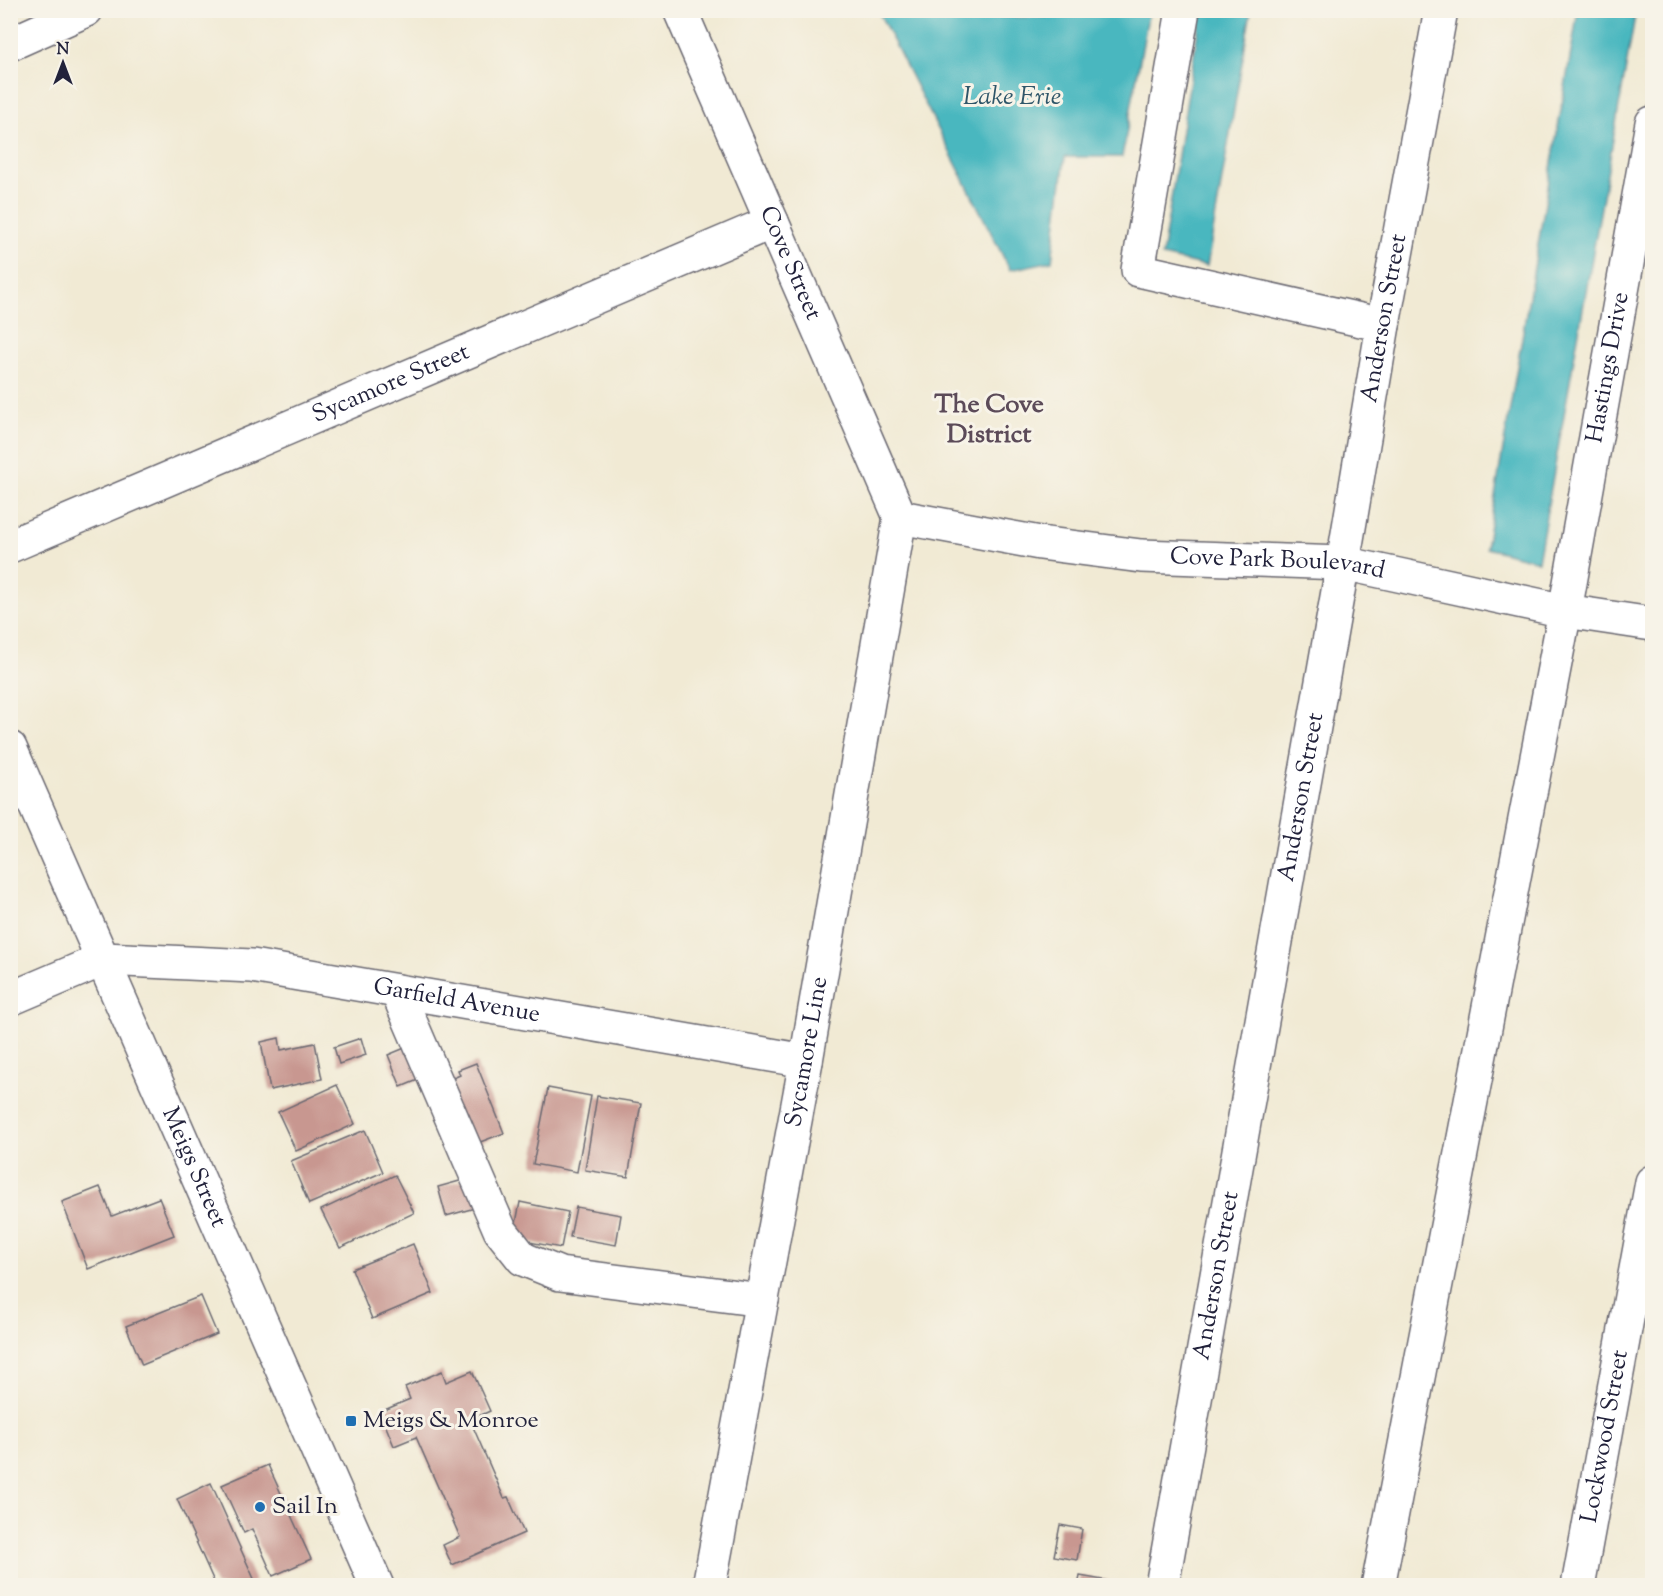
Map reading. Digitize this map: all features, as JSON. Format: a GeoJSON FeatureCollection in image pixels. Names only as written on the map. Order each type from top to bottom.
{"type":"FeatureCollection","features":[{"type":"Feature","properties":{"kind":"street"},"geometry":{"type":"LineString","coordinates":[[10,44],[86,10]]}},
{"type":"Feature","properties":{"kind":"street","name":"Cove Street"},"geometry":{"type":"LineString","coordinates":[[680,10],[900,517]]}},
{"type":"Feature","properties":{"kind":"street"},"geometry":{"type":"LineString","coordinates":[[1183,10],[1138,270],[1383,325]]}},
{"type":"Feature","properties":{"kind":"street","name":"Anderson Street"},"geometry":{"type":"LineString","coordinates":[[1162,1586],[1383,325],[1441,10]]}},
{"type":"Feature","properties":{"kind":"street","name":"Hastings Drive"},"geometry":{"type":"LineString","coordinates":[[1378,1586],[1565,610],[1653,123]]}},
{"type":"Feature","properties":{"kind":"street","name":"Sycamore Street"},"geometry":{"type":"LineString","coordinates":[[10,546],[772,222]]}},
{"type":"Feature","properties":{"kind":"street","name":"Cove Park Boulevard"},"geometry":{"type":"LineString","coordinates":[[900,517],[1040,543],[1141,556],[1343,563],[1565,610],[1653,624]]}},
{"type":"Feature","properties":{"kind":"street","name":"Sycamore Line"},"geometry":{"type":"LineString","coordinates":[[709,1586],[806,1061],[900,517]]}},
{"type":"Feature","properties":{"kind":"street","name":"Meigs Street"},"geometry":{"type":"LineString","coordinates":[[10,748],[376,1586]]}},
{"type":"Feature","properties":{"kind":"street"},"geometry":{"type":"LineString","coordinates":[[10,999],[104,959]]}},
{"type":"Feature","properties":{"kind":"street","name":"Garfield Avenue"},"geometry":{"type":"LineString","coordinates":[[104,959],[252,966],[806,1061]]}},
{"type":"Feature","properties":{"kind":"street"},"geometry":{"type":"LineString","coordinates":[[397,991],[500,1230],[523,1259],[560,1274],[762,1300]]}},
{"type":"Feature","properties":{"kind":"street","name":"Lockwood Street"},"geometry":{"type":"LineString","coordinates":[[1578,1586],[1653,1182]]}},
{"type":"Feature","properties":{"kind":"water","name":"Lake Erie"},"geometry":{"type":"Polygon","coordinates":[[[878,11],[955,11],[958,17],[1046,17],[1048,11],[1149,11],[1122,157],[1065,157],[1052,261],[1010,270],[878,11]]]}},
{"type":"Feature","properties":{"kind":"water"},"geometry":{"type":"Polygon","coordinates":[[[1201,11],[1251,11],[1207,266],[1162,256],[1201,11]]]}},
{"type":"Feature","properties":{"kind":"water"},"geometry":{"type":"Polygon","coordinates":[[[1578,11],[1636,11],[1538,561],[1486,548],[1578,11]]]}},
{"type":"Feature","properties":{"kind":"building"},"geometry":{"type":"Polygon","coordinates":[[[279,1038],[281,1050],[315,1043],[322,1079],[270,1090],[261,1042],[279,1038]]]}},
{"type":"Feature","properties":{"kind":"building"},"geometry":{"type":"Polygon","coordinates":[[[361,1038],[366,1055],[339,1064],[334,1047],[361,1038]]]}},
{"type":"Feature","properties":{"kind":"building"},"geometry":{"type":"Polygon","coordinates":[[[412,1045],[425,1077],[401,1087],[388,1055],[412,1045]]]}},
{"type":"Feature","properties":{"kind":"building"},"geometry":{"type":"Polygon","coordinates":[[[476,1063],[504,1133],[467,1147],[442,1083],[460,1075],[458,1070],[476,1063]]]}},
{"type":"Feature","properties":{"kind":"building"},"geometry":{"type":"Polygon","coordinates":[[[337,1085],[355,1124],[296,1151],[278,1112],[337,1085]]]}},
{"type":"Feature","properties":{"kind":"building"},"geometry":{"type":"Polygon","coordinates":[[[548,1088],[591,1096],[577,1172],[533,1164],[548,1088]]]}},
{"type":"Feature","properties":{"kind":"building"},"geometry":{"type":"Polygon","coordinates":[[[597,1096],[641,1103],[628,1177],[585,1170],[597,1096]]]}},
{"type":"Feature","properties":{"kind":"building"},"geometry":{"type":"Polygon","coordinates":[[[365,1130],[383,1172],[309,1204],[291,1161],[365,1130]]]}},
{"type":"Feature","properties":{"kind":"building"},"geometry":{"type":"Polygon","coordinates":[[[395,1175],[414,1213],[340,1248],[321,1210],[395,1175]]]}},
{"type":"Feature","properties":{"kind":"building"},"geometry":{"type":"Polygon","coordinates":[[[474,1177],[482,1206],[446,1216],[438,1187],[474,1177]]]}},
{"type":"Feature","properties":{"kind":"building"},"geometry":{"type":"Polygon","coordinates":[[[100,1187],[112,1216],[159,1198],[174,1235],[88,1269],[62,1202],[100,1187]]]}},
{"type":"Feature","properties":{"kind":"building"},"geometry":{"type":"Polygon","coordinates":[[[520,1202],[568,1212],[561,1248],[513,1239],[520,1202]]]}},
{"type":"Feature","properties":{"kind":"building"},"geometry":{"type":"Polygon","coordinates":[[[576,1207],[621,1215],[616,1245],[570,1237],[576,1207]]]}},
{"type":"Feature","properties":{"kind":"building"},"geometry":{"type":"Polygon","coordinates":[[[413,1244],[433,1293],[372,1319],[352,1269],[413,1244]]]}},
{"type":"Feature","properties":{"kind":"building"},"geometry":{"type":"Polygon","coordinates":[[[201,1296],[217,1334],[142,1365],[126,1326],[201,1296]]]}},
{"type":"Feature","properties":{"kind":"building"},"geometry":{"type":"Polygon","coordinates":[[[442,1371],[446,1382],[472,1371],[490,1411],[470,1420],[504,1498],[508,1497],[524,1533],[452,1565],[443,1545],[460,1537],[416,1437],[394,1446],[380,1412],[410,1399],[405,1387],[442,1371]]]}},
{"type":"Feature","properties":{"kind":"building","name":"Sail In"},"geometry":{"type":"Polygon","coordinates":[[[268,1465],[311,1559],[273,1576],[252,1529],[244,1533],[222,1485],[268,1465]]]}},
{"type":"Feature","properties":{"kind":"building"},"geometry":{"type":"Polygon","coordinates":[[[211,1483],[255,1581],[246,1586],[216,1586],[177,1499],[211,1483]]]}},
{"type":"Feature","properties":{"kind":"building"},"geometry":{"type":"Polygon","coordinates":[[[1060,1525],[1082,1529],[1077,1560],[1054,1556],[1060,1525]]]}},
{"type":"Feature","properties":{"kind":"building"},"geometry":{"type":"Polygon","coordinates":[[[1080,1576],[1109,1581],[1108,1586],[1078,1586],[1080,1576]]]}},
{"type":"Feature","properties":{"kind":"place","name":"Meigs & Monroe"},"geometry":{"type":"Point","coordinates":[351,1421]}},
{"type":"Feature","properties":{"kind":"place","name":"Sail In"},"geometry":{"type":"Point","coordinates":[260,1507]}},
{"type":"Feature","properties":{"kind":"district","name":"The Cove District"},"geometry":{"type":"Point","coordinates":[989,420]}}]}
